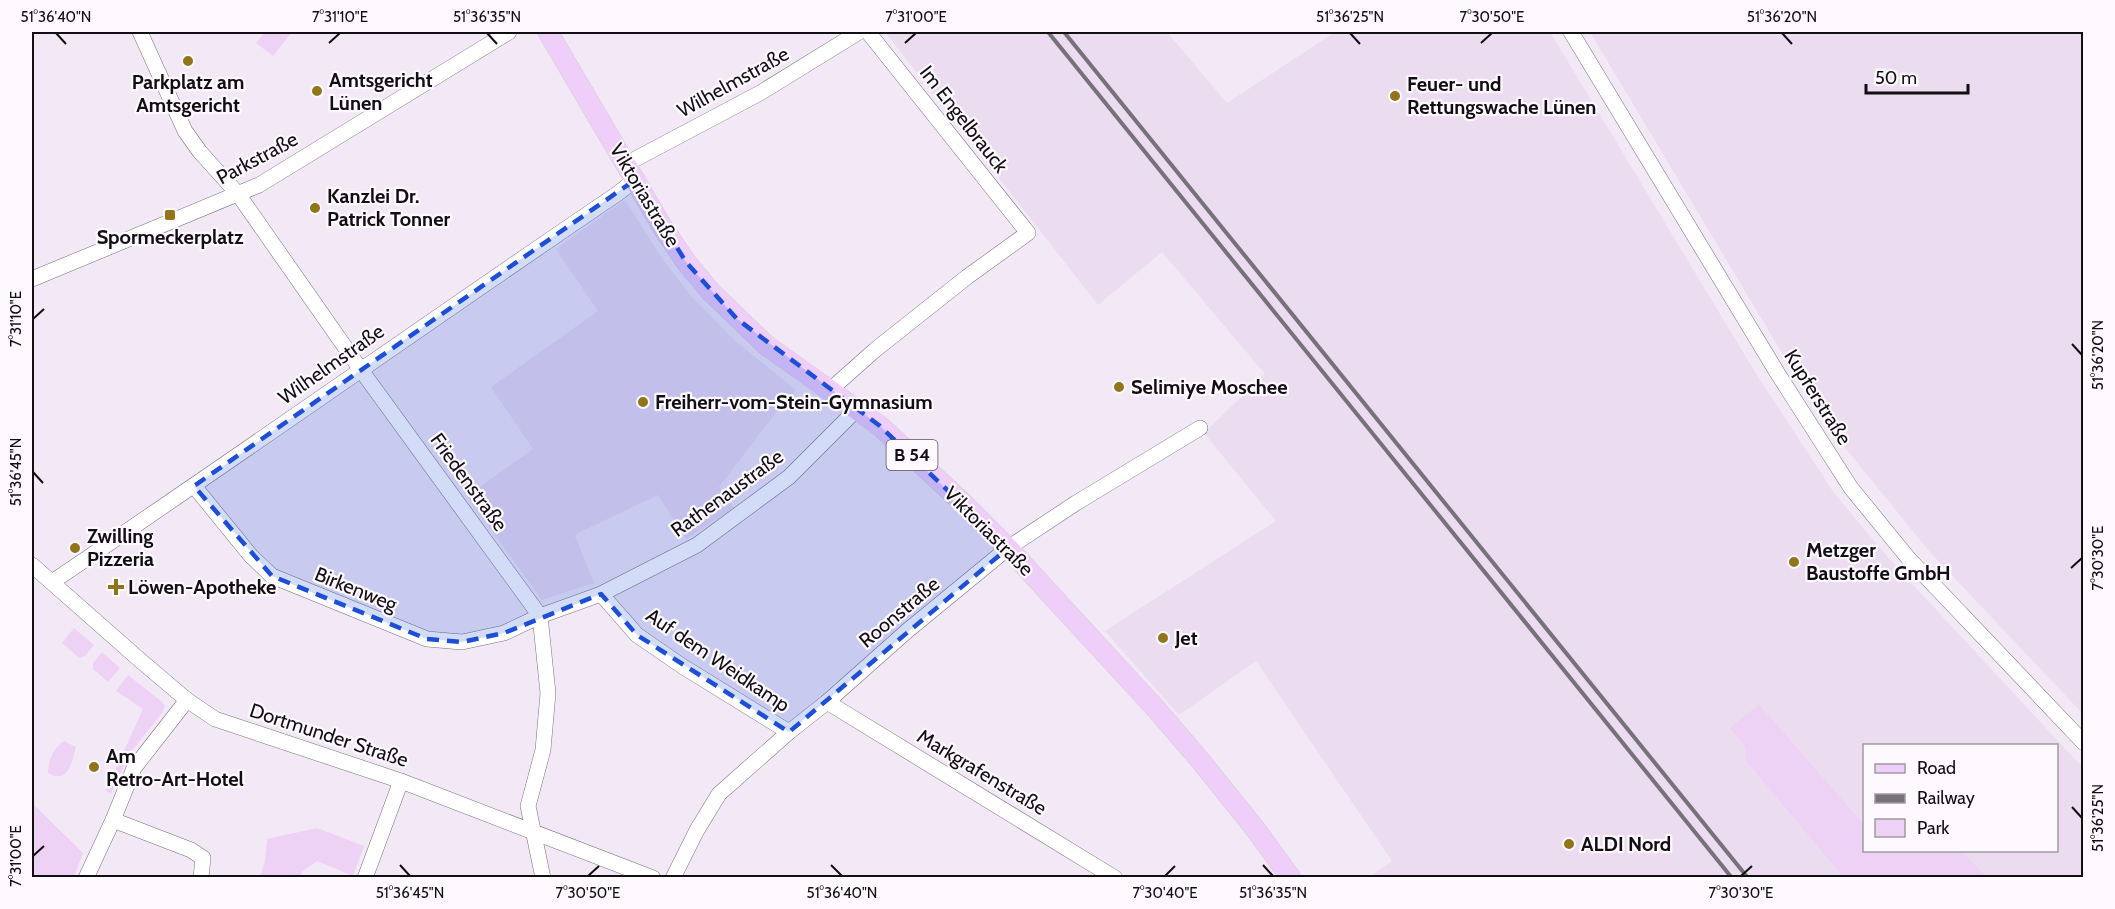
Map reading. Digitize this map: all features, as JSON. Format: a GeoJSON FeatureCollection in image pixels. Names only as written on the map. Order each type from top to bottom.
{"type":"FeatureCollection","features":[{"type":"Feature","properties":{"kind":"main road","name":"Viktoriastraße"},"geometry":{"type":"LineString","coordinates":[[548,32],[681,254],[711,292],[766,345],[857,409],[902,445],[1008,548],[1192,750],[1291,878]]}},
{"type":"Feature","properties":{"kind":"street"},"geometry":{"type":"LineString","coordinates":[[140,32],[185,131],[200,152],[238,194]]}},
{"type":"Feature","properties":{"kind":"street","name":"Parkstraße"},"geometry":{"type":"LineString","coordinates":[[32,279],[259,185],[491,38],[509,32]]}},
{"type":"Feature","properties":{"kind":"street","name":"Wilhelmstraße"},"geometry":{"type":"LineString","coordinates":[[52,582],[361,370],[630,172],[859,32]]}},
{"type":"Feature","properties":{"kind":"street","name":"Im Engelbrauck"},"geometry":{"type":"LineString","coordinates":[[830,390],[875,350],[967,277],[1028,233],[868,32]]}},
{"type":"Feature","properties":{"kind":"street","name":"Kupferstraße"},"geometry":{"type":"LineString","coordinates":[[1571,32],[1783,381],[1851,488],[1909,559],[2084,742]]}},
{"type":"Feature","properties":{"kind":"street","name":"Friedenstraße"},"geometry":{"type":"LineString","coordinates":[[238,194],[361,370],[540,616]]}},
{"type":"Feature","properties":{"kind":"street","name":"Rathenaustraße"},"geometry":{"type":"LineString","coordinates":[[540,616],[601,594],[697,545],[789,477],[857,409]]}},
{"type":"Feature","properties":{"kind":"street","name":"Roonstraße"},"geometry":{"type":"LineString","coordinates":[[673,878],[697,830],[719,794],[907,631],[1008,548],[1200,428]]}},
{"type":"Feature","properties":{"kind":"street","name":"Birkenweg"},"geometry":{"type":"LineString","coordinates":[[194,486],[251,556],[272,576],[394,627],[427,639],[462,642],[504,633],[540,616]]}},
{"type":"Feature","properties":{"kind":"street","name":"Dortmunder Straße"},"geometry":{"type":"LineString","coordinates":[[32,565],[187,700],[215,719],[401,781],[653,878]]}},
{"type":"Feature","properties":{"kind":"street","name":"Auf dem Weidkamp"},"geometry":{"type":"LineString","coordinates":[[601,594],[637,635],[682,666],[789,732]]}},
{"type":"Feature","properties":{"kind":"street"},"geometry":{"type":"LineString","coordinates":[[540,616],[548,693],[543,750],[528,806],[543,878]]}},
{"type":"Feature","properties":{"kind":"street"},"geometry":{"type":"LineString","coordinates":[[86,878],[134,768],[187,700]]}},
{"type":"Feature","properties":{"kind":"street","name":"Markgrafenstraße"},"geometry":{"type":"LineString","coordinates":[[827,702],[1115,878]]}},
{"type":"Feature","properties":{"kind":"street"},"geometry":{"type":"LineString","coordinates":[[365,878],[401,781]]}},
{"type":"Feature","properties":{"kind":"street"},"geometry":{"type":"LineString","coordinates":[[113,820],[191,850],[203,858],[201,878]]}},
{"type":"Feature","properties":{"kind":"highlighted area"},"geometry":{"type":"Polygon","coordinates":[[[635,180],[686,262],[737,319],[880,426],[1008,548],[789,732],[637,635],[601,594],[504,633],[462,642],[427,639],[272,576],[194,486],[635,180]]]}},
{"type":"Feature","properties":{"kind":"shaded area"},"geometry":{"type":"Polygon","coordinates":[[[885,32],[1167,32],[1227,103],[1335,32],[1550,32],[1758,377],[1834,493],[1891,561],[2083,768],[2083,877],[1987,877],[1963,852],[2058,852],[2058,744],[1863,744],[1863,823],[1759,704],[1731,729],[1745,747],[1746,761],[1843,877],[1370,877],[1392,861],[1256,661],[1179,715],[1105,631],[1276,521],[1204,433],[1265,374],[1162,252],[1098,305],[885,32]]]}},
{"type":"Feature","properties":{"kind":"shaded area"},"geometry":{"type":"Polygon","coordinates":[[[1590,32],[2083,32],[2083,714],[1929,551],[1821,418],[1590,32]]]}},
{"type":"Feature","properties":{"kind":"shaded area","name":"Freiherr-vom-Stein-Gymnasium"},"geometry":{"type":"Polygon","coordinates":[[[625,200],[663,260],[692,297],[734,340],[796,390],[719,487],[734,508],[686,539],[658,495],[578,533],[575,536],[594,583],[542,600],[467,496],[533,449],[491,387],[598,311],[556,249],[625,200]]]}},
{"type":"Feature","properties":{"kind":"green space"},"geometry":{"type":"Polygon","coordinates":[[[265,32],[292,32],[273,56],[256,43],[265,32]]]}},
{"type":"Feature","properties":{"kind":"green space"},"geometry":{"type":"Polygon","coordinates":[[[74,628],[94,645],[85,656],[79,658],[62,643],[74,628]]]}},
{"type":"Feature","properties":{"kind":"green space"},"geometry":{"type":"Polygon","coordinates":[[[102,652],[120,668],[108,682],[93,669],[93,663],[102,652]]]}},
{"type":"Feature","properties":{"kind":"green space"},"geometry":{"type":"Polygon","coordinates":[[[128,675],[165,706],[130,753],[111,793],[106,791],[143,709],[116,691],[128,675]]]}},
{"type":"Feature","properties":{"kind":"green space"},"geometry":{"type":"Polygon","coordinates":[[[1759,704],[1863,823],[1863,852],[1963,852],[1987,877],[1843,877],[1746,761],[1745,747],[1730,728],[1759,704]]]}},
{"type":"Feature","properties":{"kind":"green space"},"geometry":{"type":"Polygon","coordinates":[[[64,741],[76,747],[68,770],[65,774],[55,776],[48,773],[49,764],[54,751],[64,741]]]}},
{"type":"Feature","properties":{"kind":"green space"},"geometry":{"type":"Polygon","coordinates":[[[32,803],[83,853],[74,877],[32,877],[32,803]]]}},
{"type":"Feature","properties":{"kind":"green space"},"geometry":{"type":"Polygon","coordinates":[[[317,828],[364,846],[353,876],[317,861],[303,871],[300,877],[260,877],[265,861],[267,839],[317,828]]]}},
{"type":"Feature","properties":{"kind":"railway"},"geometry":{"type":"LineString","coordinates":[[1048,32],[1732,878]]}},
{"type":"Feature","properties":{"kind":"railway"},"geometry":{"type":"LineString","coordinates":[[1064,32],[1748,878]]}},
{"type":"Feature","properties":{"kind":"place","name":"Parkplatz am Amtsgericht"},"geometry":{"type":"Point","coordinates":[188,61]}},
{"type":"Feature","properties":{"kind":"place","name":"Amtsgericht Lünen"},"geometry":{"type":"Point","coordinates":[317,91]}},
{"type":"Feature","properties":{"kind":"place","name":"Feuer- und Rettungswache Lünen"},"geometry":{"type":"Point","coordinates":[1395,96]}},
{"type":"Feature","properties":{"kind":"place","name":"Kanzlei Dr. Patrick Tonner"},"geometry":{"type":"Point","coordinates":[315,208]}},
{"type":"Feature","properties":{"kind":"place","name":"Spormeckerplatz"},"geometry":{"type":"Point","coordinates":[170,215]}},
{"type":"Feature","properties":{"kind":"place","name":"Selimiye Moschee"},"geometry":{"type":"Point","coordinates":[1119,387]}},
{"type":"Feature","properties":{"kind":"place","name":"Freiherr-vom-Stein-Gymnasium"},"geometry":{"type":"Point","coordinates":[643,402]}},
{"type":"Feature","properties":{"kind":"place","name":"Zwilling Pizzeria"},"geometry":{"type":"Point","coordinates":[75,548]}},
{"type":"Feature","properties":{"kind":"place","name":"Metzger Baustoffe GmbH"},"geometry":{"type":"Point","coordinates":[1794,562]}},
{"type":"Feature","properties":{"kind":"place","name":"Löwen-Apotheke"},"geometry":{"type":"Point","coordinates":[116,587]}},
{"type":"Feature","properties":{"kind":"place","name":"Jet"},"geometry":{"type":"Point","coordinates":[1163,638]}},
{"type":"Feature","properties":{"kind":"place","name":"Am Retro-Art-Hotel"},"geometry":{"type":"Point","coordinates":[94,767]}},
{"type":"Feature","properties":{"kind":"place","name":"ALDI Nord"},"geometry":{"type":"Point","coordinates":[1569,844]}}]}
